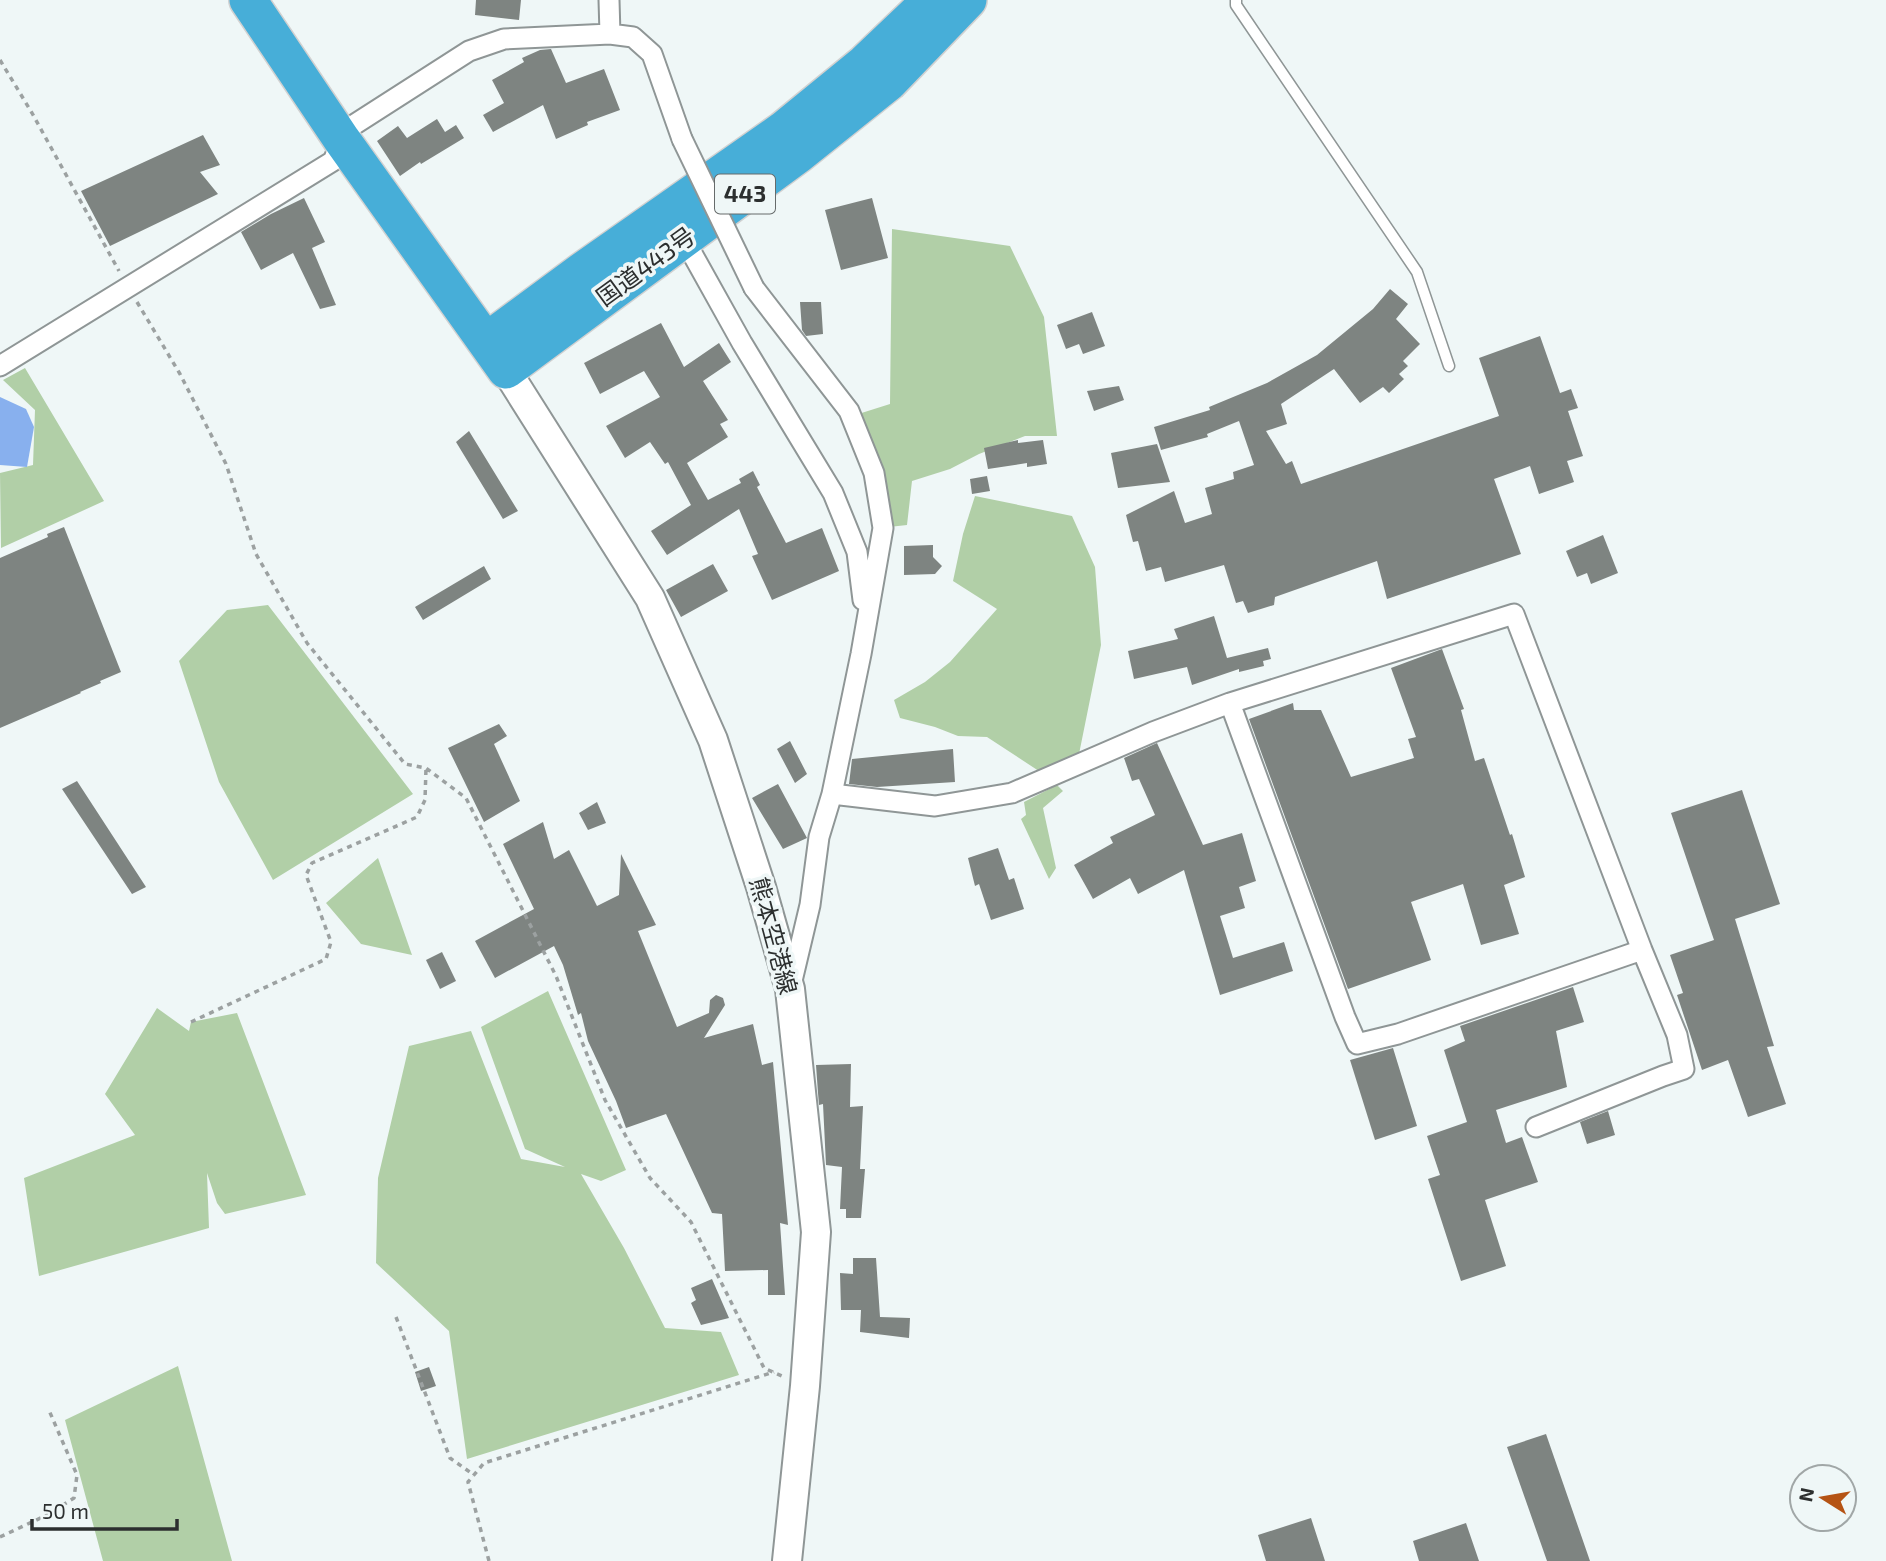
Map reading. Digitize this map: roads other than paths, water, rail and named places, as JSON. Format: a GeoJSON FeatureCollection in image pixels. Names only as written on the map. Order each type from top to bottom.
{"type":"FeatureCollection","features":[{"type":"Feature","properties":{"kind":"highway"},"geometry":{"type":"LineString","coordinates":[[248,0],[340,138],[497,356]]}},
{"type":"Feature","properties":{"kind":"highway","name":"国道443号"},"geometry":{"type":"LineString","coordinates":[[497,356],[582,271],[783,130],[865,63],[931,0]]}},
{"type":"Feature","properties":{"kind":"highway","name":"国道443号"},"geometry":{"type":"LineString","coordinates":[[497,356],[684,239],[799,154],[889,82],[968,0]]}},
{"type":"Feature","properties":{"kind":"main road","name":"熊本空港線"},"geometry":{"type":"LineString","coordinates":[[497,356],[650,598],[713,740],[761,887],[790,989],[816,1232],[805,1386],[787,1561]]}},
{"type":"Feature","properties":{"kind":"street"},"geometry":{"type":"LineString","coordinates":[[609,0],[610,34]]}},
{"type":"Feature","properties":{"kind":"street"},"geometry":{"type":"LineString","coordinates":[[0,366],[129,289],[332,161],[340,138],[469,51],[504,39],[610,34],[633,37],[652,54],[682,139],[754,288],[849,411],[874,473],[883,528],[832,794],[819,837],[810,905],[790,989]]}},
{"type":"Feature","properties":{"kind":"street"},"geometry":{"type":"LineString","coordinates":[[684,239],[742,343],[833,493],[857,552],[866,626]]}},
{"type":"Feature","properties":{"kind":"street"},"geometry":{"type":"LineString","coordinates":[[832,794],[935,806],[1012,793],[1153,732],[1230,703],[1514,614],[1677,1035],[1684,1069],[1536,1128]]}},
{"type":"Feature","properties":{"kind":"street"},"geometry":{"type":"LineString","coordinates":[[1230,703],[1357,1044],[1398,1034],[1642,950]]}},
{"type":"Feature","properties":{"kind":"lane"},"geometry":{"type":"LineString","coordinates":[[1236,0],[1236,5],[1417,272],[1449,366]]}},
{"type":"Feature","properties":{"kind":"water"},"geometry":{"type":"Polygon","coordinates":[[[0,397],[26,409],[34,427],[27,467],[0,465],[0,397]]]}}]}
